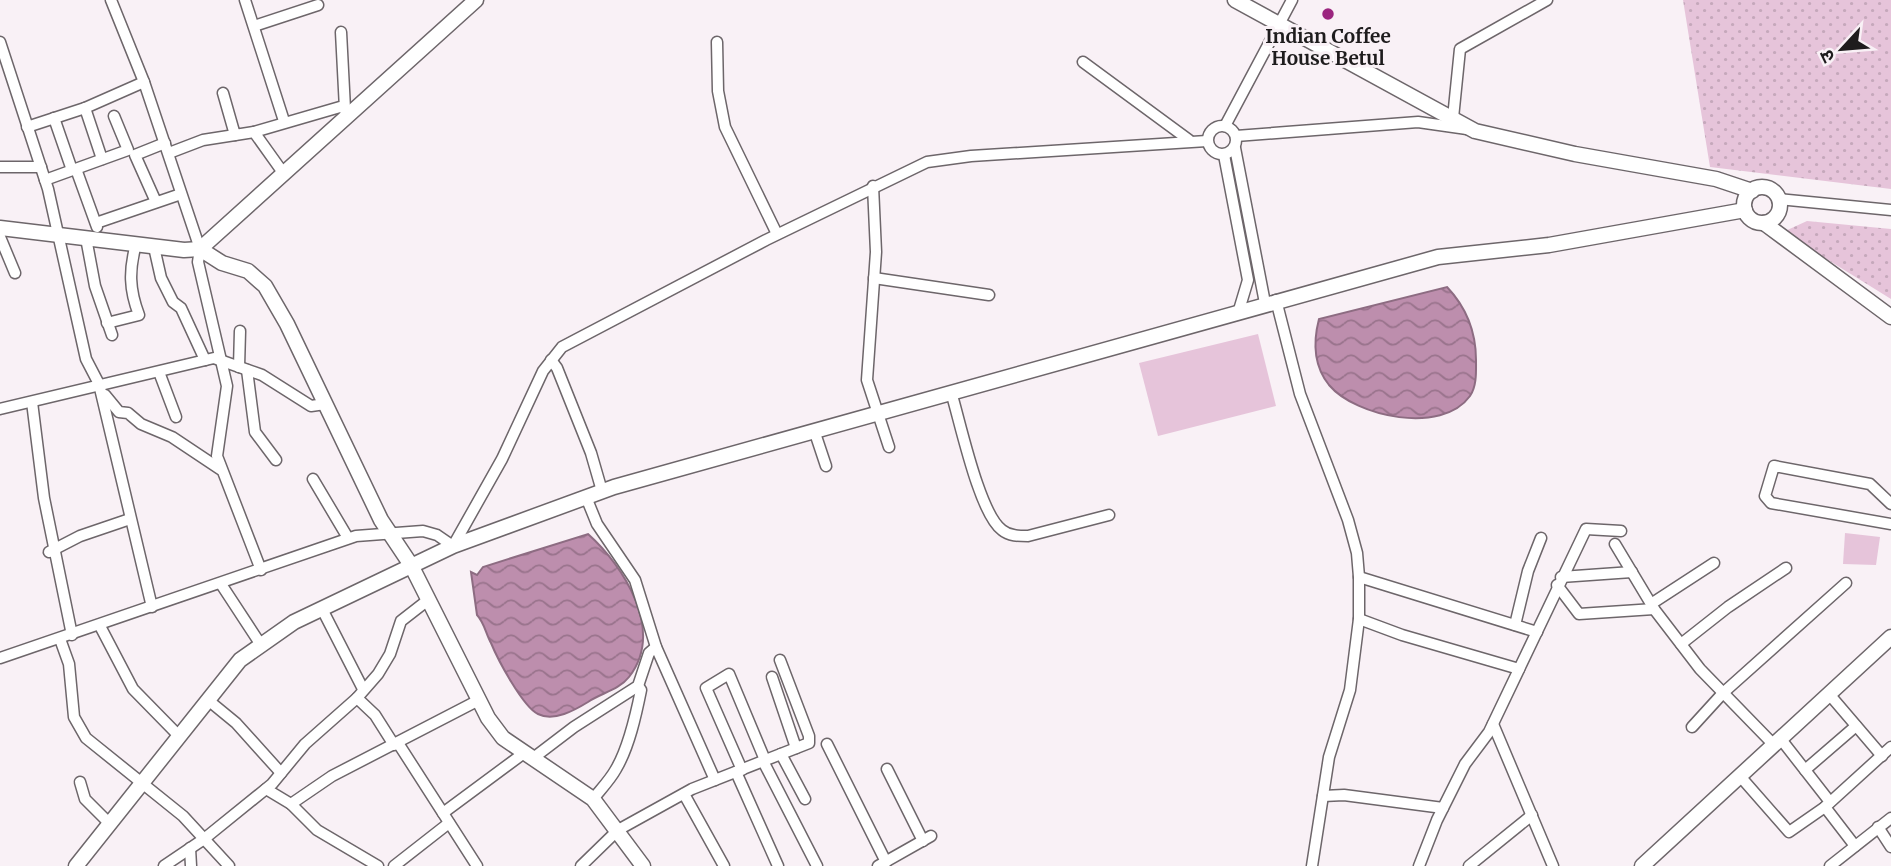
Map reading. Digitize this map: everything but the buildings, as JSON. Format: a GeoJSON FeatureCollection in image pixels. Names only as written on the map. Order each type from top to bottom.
{"type":"FeatureCollection","features":[{"type":"Feature","properties":{"kind":"main road"},"geometry":{"type":"LineString","coordinates":[[200,248],[285,174],[349,111],[476,0]]}},
{"type":"Feature","properties":{"kind":"main road"},"geometry":{"type":"LineString","coordinates":[[1235,0],[1475,131],[1504,135],[1575,154],[1716,179],[1752,191],[1766,188],[1778,200],[1776,216],[1764,223]]}},
{"type":"Feature","properties":{"kind":"main road"},"geometry":{"type":"LineString","coordinates":[[1752,191],[1746,197],[1745,210],[1750,219],[1764,223],[1891,317]]}},
{"type":"Feature","properties":{"kind":"main road"},"geometry":{"type":"LineString","coordinates":[[81,864],[109,823],[240,660],[294,622],[453,546],[602,491],[1239,310],[1438,257],[1549,245],[1745,210]]}},
{"type":"Feature","properties":{"kind":"main road"},"geometry":{"type":"LineString","coordinates":[[0,228],[154,247],[200,248],[222,263],[248,271],[265,286],[381,520],[411,565],[477,701],[503,738],[593,799],[643,866]]}},
{"type":"Feature","properties":{"kind":"main road"},"geometry":{"type":"LineString","coordinates":[[1642,866],[1891,637]]}},
{"type":"Feature","properties":{"kind":"street"},"geometry":{"type":"LineString","coordinates":[[111,0],[144,82],[200,248],[198,262],[222,361],[227,396],[216,445],[220,469],[261,570]]}},
{"type":"Feature","properties":{"kind":"street"},"geometry":{"type":"LineString","coordinates":[[245,0],[284,121]]}},
{"type":"Feature","properties":{"kind":"street"},"geometry":{"type":"LineString","coordinates":[[1226,126],[1292,0]]}},
{"type":"Feature","properties":{"kind":"street"},"geometry":{"type":"LineString","coordinates":[[1453,118],[1460,50],[1547,0]]}},
{"type":"Feature","properties":{"kind":"street"},"geometry":{"type":"LineString","coordinates":[[254,26],[318,5]]}},
{"type":"Feature","properties":{"kind":"street"},"geometry":{"type":"LineString","coordinates":[[156,202],[135,155],[254,132],[284,121],[340,107],[349,111],[341,32]]}},
{"type":"Feature","properties":{"kind":"street"},"geometry":{"type":"LineString","coordinates":[[0,41],[3,66],[45,180],[86,359],[111,406],[119,412],[128,413],[141,424],[172,437],[220,469]]}},
{"type":"Feature","properties":{"kind":"street"},"geometry":{"type":"LineString","coordinates":[[716,42],[718,91],[725,127],[777,234]]}},
{"type":"Feature","properties":{"kind":"street"},"geometry":{"type":"LineString","coordinates":[[1083,62],[1189,140]]}},
{"type":"Feature","properties":{"kind":"street"},"geometry":{"type":"LineString","coordinates":[[27,127],[85,108],[144,82]]}},
{"type":"Feature","properties":{"kind":"street"},"geometry":{"type":"LineString","coordinates":[[223,93],[235,135]]}},
{"type":"Feature","properties":{"kind":"street"},"geometry":{"type":"LineString","coordinates":[[85,108],[102,159]]}},
{"type":"Feature","properties":{"kind":"street"},"geometry":{"type":"LineString","coordinates":[[45,180],[128,150],[114,116]]}},
{"type":"Feature","properties":{"kind":"street"},"geometry":{"type":"LineString","coordinates":[[54,118],[96,223],[93,239],[94,286],[112,335]]}},
{"type":"Feature","properties":{"kind":"street"},"geometry":{"type":"LineString","coordinates":[[1224,155],[1236,142],[1418,122],[1475,131]]}},
{"type":"Feature","properties":{"kind":"street"},"geometry":{"type":"LineString","coordinates":[[1224,155],[1210,149],[1207,141],[1210,132],[1217,127],[1226,126]]}},
{"type":"Feature","properties":{"kind":"street"},"geometry":{"type":"LineString","coordinates":[[1226,126],[1236,142],[1271,302],[1300,394],[1348,520],[1357,553],[1359,619],[1350,690],[1329,757],[1312,866]]}},
{"type":"Feature","properties":{"kind":"street"},"geometry":{"type":"LineString","coordinates":[[254,132],[285,174]]}},
{"type":"Feature","properties":{"kind":"street"},"geometry":{"type":"LineString","coordinates":[[0,658],[100,626],[348,538],[372,533],[423,531],[437,535],[453,546],[502,459],[551,360],[562,347],[777,234],[927,162],[1189,140],[1207,141]]}},
{"type":"Feature","properties":{"kind":"street"},"geometry":{"type":"LineString","coordinates":[[1224,155],[1248,280],[1239,310]]}},
{"type":"Feature","properties":{"kind":"street"},"geometry":{"type":"LineString","coordinates":[[1,164],[41,167]]}},
{"type":"Feature","properties":{"kind":"street"},"geometry":{"type":"LineString","coordinates":[[873,186],[874,278],[867,380],[889,447]]}},
{"type":"Feature","properties":{"kind":"street"},"geometry":{"type":"LineString","coordinates":[[96,223],[181,194]]}},
{"type":"Feature","properties":{"kind":"street"},"geometry":{"type":"LineString","coordinates":[[1778,200],[1891,210]]}},
{"type":"Feature","properties":{"kind":"street"},"geometry":{"type":"LineString","coordinates":[[0,237],[15,273]]}},
{"type":"Feature","properties":{"kind":"street"},"geometry":{"type":"LineString","coordinates":[[107,323],[139,314],[130,287],[136,244]]}},
{"type":"Feature","properties":{"kind":"street"},"geometry":{"type":"LineString","coordinates":[[154,247],[160,278],[173,302],[180,308],[205,360]]}},
{"type":"Feature","properties":{"kind":"street"},"geometry":{"type":"LineString","coordinates":[[874,278],[989,295]]}},
{"type":"Feature","properties":{"kind":"street"},"geometry":{"type":"LineString","coordinates":[[240,331],[243,368],[255,432],[276,460]]}},
{"type":"Feature","properties":{"kind":"street"},"geometry":{"type":"LineString","coordinates":[[0,409],[214,358],[290,390],[311,406],[325,404]]}},
{"type":"Feature","properties":{"kind":"street"},"geometry":{"type":"LineString","coordinates":[[551,360],[557,368],[587,443],[602,491]]}},
{"type":"Feature","properties":{"kind":"street"},"geometry":{"type":"LineString","coordinates":[[159,372],[176,417]]}},
{"type":"Feature","properties":{"kind":"street"},"geometry":{"type":"LineString","coordinates":[[99,384],[152,607]]}},
{"type":"Feature","properties":{"kind":"street"},"geometry":{"type":"LineString","coordinates":[[951,392],[979,488],[991,517],[1002,530],[1015,536],[1028,536],[1109,514]]}},
{"type":"Feature","properties":{"kind":"street"},"geometry":{"type":"LineString","coordinates":[[32,402],[51,550],[72,635]]}},
{"type":"Feature","properties":{"kind":"street"},"geometry":{"type":"LineString","coordinates":[[814,430],[826,466]]}},
{"type":"Feature","properties":{"kind":"street"},"geometry":{"type":"LineString","coordinates":[[1891,504],[1870,484],[1774,466],[1765,496],[1771,503],[1891,524]]}},
{"type":"Feature","properties":{"kind":"street"},"geometry":{"type":"LineString","coordinates":[[313,479],[348,538]]}},
{"type":"Feature","properties":{"kind":"street"},"geometry":{"type":"LineString","coordinates":[[586,497],[597,524],[635,580],[656,647],[715,780]]}},
{"type":"Feature","properties":{"kind":"street"},"geometry":{"type":"LineString","coordinates":[[51,550],[130,519]]}},
{"type":"Feature","properties":{"kind":"street"},"geometry":{"type":"LineString","coordinates":[[1419,866],[1443,808],[1465,764],[1493,724],[1586,529],[1621,531]]}},
{"type":"Feature","properties":{"kind":"street"},"geometry":{"type":"LineString","coordinates":[[1515,625],[1528,570],[1541,538]]}},
{"type":"Feature","properties":{"kind":"street"},"geometry":{"type":"LineString","coordinates":[[1615,544],[1653,606],[1681,644],[1723,693],[1805,770],[1855,846]]}},
{"type":"Feature","properties":{"kind":"street"},"geometry":{"type":"LineString","coordinates":[[1559,581],[1579,614],[1653,606],[1714,563]]}},
{"type":"Feature","properties":{"kind":"street"},"geometry":{"type":"LineString","coordinates":[[1681,644],[1728,607],[1786,568]]}},
{"type":"Feature","properties":{"kind":"street"},"geometry":{"type":"LineString","coordinates":[[1559,581],[1632,572]]}},
{"type":"Feature","properties":{"kind":"street"},"geometry":{"type":"LineString","coordinates":[[1359,577],[1536,632]]}},
{"type":"Feature","properties":{"kind":"street"},"geometry":{"type":"LineString","coordinates":[[1692,727],[1723,693],[1846,583]]}},
{"type":"Feature","properties":{"kind":"street"},"geometry":{"type":"LineString","coordinates":[[221,584],[261,645]]}},
{"type":"Feature","properties":{"kind":"street"},"geometry":{"type":"LineString","coordinates":[[164,866],[204,839],[267,789],[327,721],[360,693],[385,664],[401,621],[428,600]]}},
{"type":"Feature","properties":{"kind":"street"},"geometry":{"type":"LineString","coordinates":[[322,608],[360,693],[477,866]]}},
{"type":"Feature","properties":{"kind":"street"},"geometry":{"type":"LineString","coordinates":[[1359,619],[1402,635],[1519,669]]}},
{"type":"Feature","properties":{"kind":"street"},"geometry":{"type":"LineString","coordinates":[[100,626],[133,690],[179,736]]}},
{"type":"Feature","properties":{"kind":"street"},"geometry":{"type":"LineString","coordinates":[[60,639],[69,664],[72,708],[78,727],[86,738],[183,816],[229,866]]}},
{"type":"Feature","properties":{"kind":"street"},"geometry":{"type":"LineString","coordinates":[[394,866],[447,818],[528,756],[638,686],[649,653],[656,647]]}},
{"type":"Feature","properties":{"kind":"street"},"geometry":{"type":"LineString","coordinates":[[581,866],[618,830],[684,794],[808,743],[809,736],[780,660]]}},
{"type":"Feature","properties":{"kind":"street"},"geometry":{"type":"LineString","coordinates":[[779,866],[706,688],[729,674],[764,761],[817,866]]}},
{"type":"Feature","properties":{"kind":"street"},"geometry":{"type":"LineString","coordinates":[[772,677],[796,748]]}},
{"type":"Feature","properties":{"kind":"street"},"geometry":{"type":"LineString","coordinates":[[593,799],[617,768],[624,752],[638,705],[641,690],[638,686]]}},
{"type":"Feature","properties":{"kind":"street"},"geometry":{"type":"LineString","coordinates":[[1829,694],[1882,756]]}},
{"type":"Feature","properties":{"kind":"street"},"geometry":{"type":"LineString","coordinates":[[208,700],[236,723],[281,773]]}},
{"type":"Feature","properties":{"kind":"street"},"geometry":{"type":"LineString","coordinates":[[291,804],[331,776],[477,701]]}},
{"type":"Feature","properties":{"kind":"street"},"geometry":{"type":"LineString","coordinates":[[1493,724],[1551,862],[1538,866]]}},
{"type":"Feature","properties":{"kind":"street"},"geometry":{"type":"LineString","coordinates":[[1805,770],[1856,726]]}},
{"type":"Feature","properties":{"kind":"street"},"geometry":{"type":"LineString","coordinates":[[827,744],[882,864],[927,839],[887,769]]}},
{"type":"Feature","properties":{"kind":"street"},"geometry":{"type":"LineString","coordinates":[[1739,775],[1789,832],[1828,804],[1891,747]]}},
{"type":"Feature","properties":{"kind":"street"},"geometry":{"type":"LineString","coordinates":[[781,754],[804,799]]}},
{"type":"Feature","properties":{"kind":"street"},"geometry":{"type":"LineString","coordinates":[[80,782],[85,799],[109,823]]}},
{"type":"Feature","properties":{"kind":"street"},"geometry":{"type":"LineString","coordinates":[[267,789],[291,804],[317,830],[378,866]]}},
{"type":"Feature","properties":{"kind":"street"},"geometry":{"type":"LineString","coordinates":[[684,794],[724,866]]}},
{"type":"Feature","properties":{"kind":"street"},"geometry":{"type":"LineString","coordinates":[[1323,796],[1344,794],[1443,808]]}},
{"type":"Feature","properties":{"kind":"street"},"geometry":{"type":"LineString","coordinates":[[1469,866],[1532,815]]}},
{"type":"Feature","properties":{"kind":"street"},"geometry":{"type":"LineString","coordinates":[[1838,863],[1891,818]]}},
{"type":"Feature","properties":{"kind":"street"},"geometry":{"type":"LineString","coordinates":[[1878,827],[1891,847]]}},
{"type":"Feature","properties":{"kind":"street"},"geometry":{"type":"LineString","coordinates":[[190,848],[191,866]]}},
{"type":"Feature","properties":{"kind":"shaded area"},"geometry":{"type":"Polygon","coordinates":[[[1683,0],[1891,0],[1891,189],[1710,167],[1683,0]]]}},
{"type":"Feature","properties":{"kind":"shaded area"},"geometry":{"type":"Polygon","coordinates":[[[1807,221],[1891,229],[1891,299],[1783,232],[1807,221]]]}},
{"type":"Feature","properties":{"kind":"shaded area"},"geometry":{"type":"Polygon","coordinates":[[[1258,334],[1276,406],[1158,436],[1139,363],[1258,334]]]}},
{"type":"Feature","properties":{"kind":"shaded area"},"geometry":{"type":"Polygon","coordinates":[[[1845,533],[1880,537],[1876,565],[1843,564],[1845,533]]]}},
{"type":"Feature","properties":{"kind":"water"},"geometry":{"type":"Polygon","coordinates":[[[1447,287],[1469,320],[1476,350],[1474,388],[1470,396],[1457,408],[1440,415],[1399,417],[1358,406],[1329,385],[1317,361],[1316,336],[1319,319],[1447,287]]]}},
{"type":"Feature","properties":{"kind":"water"},"geometry":{"type":"Polygon","coordinates":[[[588,534],[615,563],[636,600],[643,640],[639,659],[629,677],[615,688],[571,711],[557,716],[544,716],[532,710],[525,702],[499,660],[477,615],[471,572],[477,575],[483,567],[588,534]]]}},
{"type":"Feature","properties":{"kind":"place","name":"Indian Coffee House Betul"},"geometry":{"type":"Point","coordinates":[1328,14]}}]}
